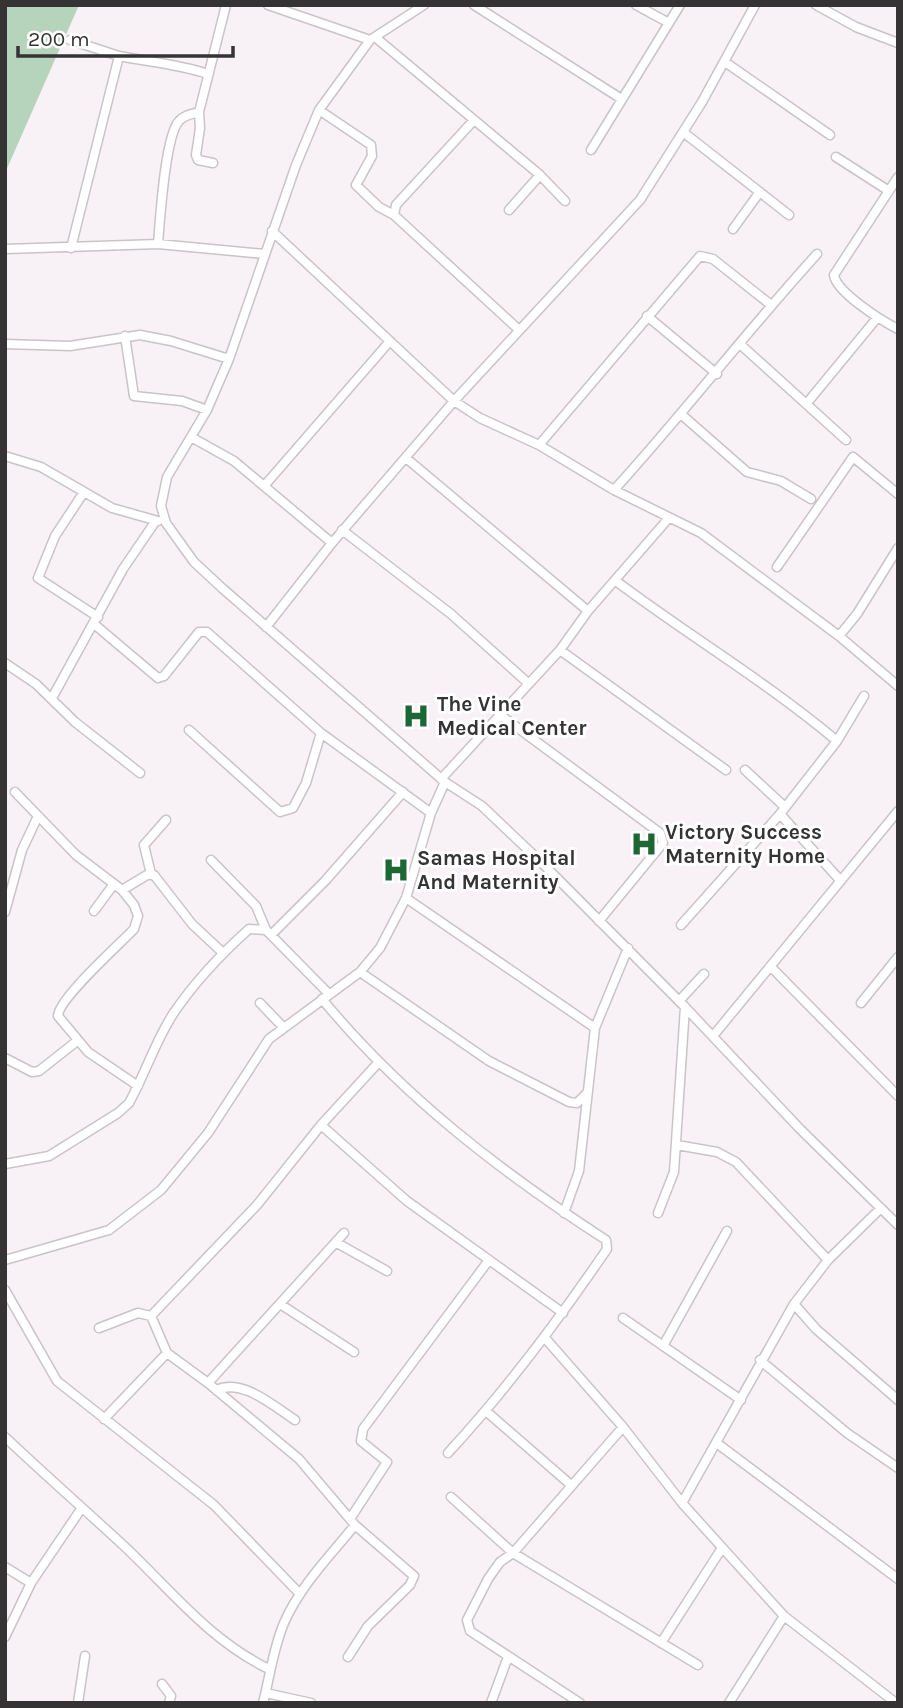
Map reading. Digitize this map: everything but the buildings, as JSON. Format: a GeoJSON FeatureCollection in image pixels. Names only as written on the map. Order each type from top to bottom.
{"type":"FeatureCollection","features":[{"type":"Feature","properties":{"kind":"street"},"geometry":{"type":"LineString","coordinates":[[212,163],[198,160],[196,155],[201,128],[199,112],[226,5]]}},
{"type":"Feature","properties":{"kind":"street"},"geometry":{"type":"LineString","coordinates":[[268,5],[373,38],[540,175],[565,201]]}},
{"type":"Feature","properties":{"kind":"street"},"geometry":{"type":"LineString","coordinates":[[52,698],[134,550],[159,521],[167,477],[207,410],[229,359],[272,231],[319,110],[373,38],[424,5]]}},
{"type":"Feature","properties":{"kind":"street"},"geometry":{"type":"LineString","coordinates":[[474,5],[620,97]]}},
{"type":"Feature","properties":{"kind":"street"},"geometry":{"type":"LineString","coordinates":[[636,5],[669,23]]}},
{"type":"Feature","properties":{"kind":"street"},"geometry":{"type":"LineString","coordinates":[[591,150],[620,97],[680,5]]}},
{"type":"Feature","properties":{"kind":"street"},"geometry":{"type":"LineString","coordinates":[[266,627],[342,530],[454,401],[640,200],[725,62],[755,5]]}},
{"type":"Feature","properties":{"kind":"street"},"geometry":{"type":"LineString","coordinates":[[816,5],[856,27],[898,43]]}},
{"type":"Feature","properties":{"kind":"street"},"geometry":{"type":"LineString","coordinates":[[70,40],[119,56],[160,64],[169,62],[208,74]]}},
{"type":"Feature","properties":{"kind":"street"},"geometry":{"type":"LineString","coordinates":[[71,248],[119,56]]}},
{"type":"Feature","properties":{"kind":"street"},"geometry":{"type":"LineString","coordinates":[[725,62],[830,135]]}},
{"type":"Feature","properties":{"kind":"street"},"geometry":{"type":"LineString","coordinates":[[319,110],[371,145],[372,156],[358,177],[356,185],[379,207],[394,215],[518,329]]}},
{"type":"Feature","properties":{"kind":"street"},"geometry":{"type":"LineString","coordinates":[[158,244],[165,174],[175,127],[183,117],[199,112]]}},
{"type":"Feature","properties":{"kind":"street"},"geometry":{"type":"LineString","coordinates":[[394,215],[396,205],[474,120]]}},
{"type":"Feature","properties":{"kind":"street"},"geometry":{"type":"LineString","coordinates":[[683,132],[789,215]]}},
{"type":"Feature","properties":{"kind":"street"},"geometry":{"type":"LineString","coordinates":[[836,157],[889,191]]}},
{"type":"Feature","properties":{"kind":"street"},"geometry":{"type":"LineString","coordinates":[[509,210],[540,175]]}},
{"type":"Feature","properties":{"kind":"street"},"geometry":{"type":"LineString","coordinates":[[898,177],[834,275],[836,284],[877,318],[898,330]]}},
{"type":"Feature","properties":{"kind":"street"},"geometry":{"type":"LineString","coordinates":[[733,229],[759,193]]}},
{"type":"Feature","properties":{"kind":"street"},"geometry":{"type":"LineString","coordinates":[[272,231],[454,401],[480,418],[539,445],[668,519],[701,533],[839,636],[898,686]]}},
{"type":"Feature","properties":{"kind":"street"},"geometry":{"type":"LineString","coordinates":[[5,248],[158,244],[265,254]]}},
{"type":"Feature","properties":{"kind":"street"},"geometry":{"type":"LineString","coordinates":[[614,490],[682,415],[771,305],[817,254]]}},
{"type":"Feature","properties":{"kind":"street"},"geometry":{"type":"LineString","coordinates":[[539,445],[647,316],[704,255],[717,262],[771,305]]}},
{"type":"Feature","properties":{"kind":"street"},"geometry":{"type":"LineString","coordinates":[[647,316],[717,374]]}},
{"type":"Feature","properties":{"kind":"street"},"geometry":{"type":"LineString","coordinates":[[807,403],[877,318]]}},
{"type":"Feature","properties":{"kind":"street"},"geometry":{"type":"LineString","coordinates":[[5,344],[70,346],[140,335],[171,341],[229,359]]}},
{"type":"Feature","properties":{"kind":"street"},"geometry":{"type":"LineString","coordinates":[[125,336],[134,396],[182,401],[207,410]]}},
{"type":"Feature","properties":{"kind":"street"},"geometry":{"type":"LineString","coordinates":[[265,485],[390,341]]}},
{"type":"Feature","properties":{"kind":"street"},"geometry":{"type":"LineString","coordinates":[[741,345],[846,440]]}},
{"type":"Feature","properties":{"kind":"street"},"geometry":{"type":"LineString","coordinates":[[682,415],[747,472],[781,481],[811,499]]}},
{"type":"Feature","properties":{"kind":"street"},"geometry":{"type":"LineString","coordinates":[[191,437],[234,461],[332,543]]}},
{"type":"Feature","properties":{"kind":"street"},"geometry":{"type":"LineString","coordinates":[[5,456],[41,467],[113,508],[159,521],[194,562],[266,627],[443,780],[482,806],[628,948],[800,1129],[898,1225]]}},
{"type":"Feature","properties":{"kind":"street"},"geometry":{"type":"LineString","coordinates":[[777,567],[853,457],[898,494]]}},
{"type":"Feature","properties":{"kind":"street"},"geometry":{"type":"LineString","coordinates":[[406,458],[588,611]]}},
{"type":"Feature","properties":{"kind":"street"},"geometry":{"type":"LineString","coordinates":[[85,492],[55,536],[38,578],[96,620],[158,678],[164,676],[199,632],[207,632],[321,733],[430,813]]}},
{"type":"Feature","properties":{"kind":"street"},"geometry":{"type":"LineString","coordinates":[[5,1261],[109,1230],[152,1199],[196,1148],[260,1049],[283,1027],[360,972],[386,940],[405,898],[430,813],[443,780],[499,714],[560,650],[588,611],[668,519]]}},
{"type":"Feature","properties":{"kind":"street"},"geometry":{"type":"LineString","coordinates":[[342,530],[451,614],[528,683]]}},
{"type":"Feature","properties":{"kind":"street"},"geometry":{"type":"LineString","coordinates":[[839,636],[858,614],[898,548]]}},
{"type":"Feature","properties":{"kind":"street"},"geometry":{"type":"LineString","coordinates":[[616,581],[713,652],[792,702],[837,741]]}},
{"type":"Feature","properties":{"kind":"street"},"geometry":{"type":"LineString","coordinates":[[560,650],[726,770]]}},
{"type":"Feature","properties":{"kind":"street"},"geometry":{"type":"LineString","coordinates":[[5,663],[52,698],[83,728],[139,773]]}},
{"type":"Feature","properties":{"kind":"street"},"geometry":{"type":"LineString","coordinates":[[681,925],[782,811],[837,741],[864,696]]}},
{"type":"Feature","properties":{"kind":"street"},"geometry":{"type":"LineString","coordinates":[[499,714],[660,833],[663,843],[599,921]]}},
{"type":"Feature","properties":{"kind":"street"},"geometry":{"type":"LineString","coordinates":[[189,730],[280,812],[293,808],[300,797],[321,733]]}},
{"type":"Feature","properties":{"kind":"street"},"geometry":{"type":"LineString","coordinates":[[745,770],[840,880]]}},
{"type":"Feature","properties":{"kind":"street"},"geometry":{"type":"LineString","coordinates":[[15,792],[76,855],[118,887],[134,905],[138,922],[58,1011],[58,1016],[77,1041],[99,1061],[138,1086]]}},
{"type":"Feature","properties":{"kind":"street"},"geometry":{"type":"LineString","coordinates":[[269,932],[325,881],[403,792]]}},
{"type":"Feature","properties":{"kind":"street"},"geometry":{"type":"LineString","coordinates":[[713,1036],[772,968],[898,811]]}},
{"type":"Feature","properties":{"kind":"street"},"geometry":{"type":"LineString","coordinates":[[5,912],[22,850],[38,816]]}},
{"type":"Feature","properties":{"kind":"street"},"geometry":{"type":"LineString","coordinates":[[151,874],[144,845],[166,820]]}},
{"type":"Feature","properties":{"kind":"street"},"geometry":{"type":"LineString","coordinates":[[211,860],[256,906],[269,932],[326,997],[377,1063],[448,1126],[564,1213],[606,1240],[607,1244],[545,1338],[487,1412],[448,1453]]}},
{"type":"Feature","properties":{"kind":"street"},"geometry":{"type":"LineString","coordinates":[[94,911],[118,887],[151,874],[157,877],[192,924],[222,952]]}},
{"type":"Feature","properties":{"kind":"street"},"geometry":{"type":"LineString","coordinates":[[405,898],[595,1028]]}},
{"type":"Feature","properties":{"kind":"street"},"geometry":{"type":"LineString","coordinates":[[5,1164],[49,1157],[118,1114],[138,1086],[173,1015],[222,952],[249,929],[269,932]]}},
{"type":"Feature","properties":{"kind":"street"},"geometry":{"type":"LineString","coordinates":[[564,1213],[579,1171],[595,1028],[628,948]]}},
{"type":"Feature","properties":{"kind":"street"},"geometry":{"type":"LineString","coordinates":[[861,1003],[898,957]]}},
{"type":"Feature","properties":{"kind":"street"},"geometry":{"type":"LineString","coordinates":[[772,968],[898,1096]]}},
{"type":"Feature","properties":{"kind":"street"},"geometry":{"type":"LineString","coordinates":[[360,972],[515,1076],[569,1102],[577,1103],[587,1093]]}},
{"type":"Feature","properties":{"kind":"street"},"geometry":{"type":"LineString","coordinates":[[658,1213],[674,1172],[682,1004],[704,974]]}},
{"type":"Feature","properties":{"kind":"street"},"geometry":{"type":"LineString","coordinates":[[260,1003],[283,1027]]}},
{"type":"Feature","properties":{"kind":"street"},"geometry":{"type":"LineString","coordinates":[[5,1058],[32,1072],[39,1071],[77,1041]]}},
{"type":"Feature","properties":{"kind":"street"},"geometry":{"type":"LineString","coordinates":[[151,1316],[257,1205],[321,1125],[377,1063]]}},
{"type":"Feature","properties":{"kind":"street"},"geometry":{"type":"LineString","coordinates":[[321,1125],[407,1201],[563,1313]]}},
{"type":"Feature","properties":{"kind":"street"},"geometry":{"type":"LineString","coordinates":[[677,1145],[717,1152],[736,1162],[828,1260]]}},
{"type":"Feature","properties":{"kind":"street"},"geometry":{"type":"LineString","coordinates":[[682,1503],[718,1444],[760,1360],[794,1304],[828,1260],[881,1208]]}},
{"type":"Feature","properties":{"kind":"street"},"geometry":{"type":"LineString","coordinates":[[663,1346],[727,1231]]}},
{"type":"Feature","properties":{"kind":"street"},"geometry":{"type":"LineString","coordinates":[[208,1383],[344,1233]]}},
{"type":"Feature","properties":{"kind":"street"},"geometry":{"type":"LineString","coordinates":[[337,1242],[387,1271]]}},
{"type":"Feature","properties":{"kind":"street"},"geometry":{"type":"LineString","coordinates":[[263,1703],[269,1669],[285,1620],[300,1594],[353,1522],[387,1462],[361,1441],[359,1436],[489,1260]]}},
{"type":"Feature","properties":{"kind":"street"},"geometry":{"type":"LineString","coordinates":[[5,1290],[52,1374],[104,1419],[223,1513],[300,1594]]}},
{"type":"Feature","properties":{"kind":"street"},"geometry":{"type":"LineString","coordinates":[[280,1304],[354,1352]]}},
{"type":"Feature","properties":{"kind":"street"},"geometry":{"type":"LineString","coordinates":[[794,1304],[816,1329],[898,1400]]}},
{"type":"Feature","properties":{"kind":"street"},"geometry":{"type":"LineString","coordinates":[[99,1328],[138,1313],[151,1316]]}},
{"type":"Feature","properties":{"kind":"street"},"geometry":{"type":"LineString","coordinates":[[151,1316],[167,1353],[208,1383],[299,1459],[353,1522],[411,1571],[414,1579],[368,1626],[348,1657]]}},
{"type":"Feature","properties":{"kind":"street"},"geometry":{"type":"LineString","coordinates":[[623,1318],[741,1400]]}},
{"type":"Feature","properties":{"kind":"street"},"geometry":{"type":"LineString","coordinates":[[545,1338],[623,1427],[682,1503],[784,1616],[897,1703]]}},
{"type":"Feature","properties":{"kind":"street"},"geometry":{"type":"LineString","coordinates":[[104,1419],[167,1353]]}},
{"type":"Feature","properties":{"kind":"street"},"geometry":{"type":"LineString","coordinates":[[760,1360],[847,1433],[898,1468]]}},
{"type":"Feature","properties":{"kind":"street"},"geometry":{"type":"LineString","coordinates":[[216,1390],[232,1386],[242,1389],[295,1420]]}},
{"type":"Feature","properties":{"kind":"street"},"geometry":{"type":"LineString","coordinates":[[487,1412],[571,1485]]}},
{"type":"Feature","properties":{"kind":"street"},"geometry":{"type":"LineString","coordinates":[[580,1703],[470,1631],[467,1620],[500,1562],[513,1553],[623,1427]]}},
{"type":"Feature","properties":{"kind":"street"},"geometry":{"type":"LineString","coordinates":[[5,1437],[124,1546],[211,1632],[240,1654],[269,1669]]}},
{"type":"Feature","properties":{"kind":"street"},"geometry":{"type":"LineString","coordinates":[[718,1444],[898,1579]]}},
{"type":"Feature","properties":{"kind":"street"},"geometry":{"type":"LineString","coordinates":[[451,1497],[513,1553],[698,1665]]}},
{"type":"Feature","properties":{"kind":"street"},"geometry":{"type":"LineString","coordinates":[[5,1637],[31,1583],[81,1509]]}},
{"type":"Feature","properties":{"kind":"street"},"geometry":{"type":"LineString","coordinates":[[662,1643],[722,1548]]}},
{"type":"Feature","properties":{"kind":"street"},"geometry":{"type":"LineString","coordinates":[[5,1567],[31,1583]]}},
{"type":"Feature","properties":{"kind":"street"},"geometry":{"type":"LineString","coordinates":[[731,1702],[784,1616]]}},
{"type":"Feature","properties":{"kind":"street"},"geometry":{"type":"LineString","coordinates":[[78,1703],[85,1656]]}},
{"type":"Feature","properties":{"kind":"street"},"geometry":{"type":"LineString","coordinates":[[491,1703],[508,1657]]}},
{"type":"Feature","properties":{"kind":"street"},"geometry":{"type":"LineString","coordinates":[[162,1684],[170,1696],[169,1703]]}},
{"type":"Feature","properties":{"kind":"street"},"geometry":{"type":"LineString","coordinates":[[266,1693],[311,1703]]}},
{"type":"Feature","properties":{"kind":"green space"},"geometry":{"type":"Polygon","coordinates":[[[5,5],[79,5],[5,173],[5,5]]]}},
{"type":"Feature","properties":{"kind":"place","name":"The Vine Medical Center"},"geometry":{"type":"Point","coordinates":[416,716]}},
{"type":"Feature","properties":{"kind":"place","name":"Victory Success Maternity Home"},"geometry":{"type":"Point","coordinates":[644,844]}},
{"type":"Feature","properties":{"kind":"place","name":"Samas Hospital And Maternity"},"geometry":{"type":"Point","coordinates":[396,870]}}]}
